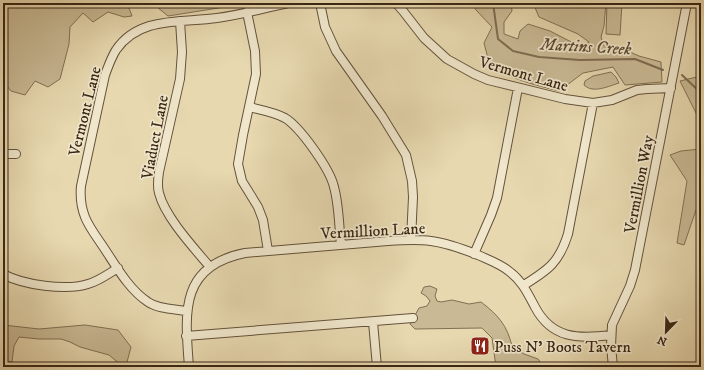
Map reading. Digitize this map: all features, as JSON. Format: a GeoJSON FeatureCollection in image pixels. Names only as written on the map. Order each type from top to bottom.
{"type":"FeatureCollection","features":[{"type":"Feature","properties":{"kind":"street","name":"Vermont Lane"},"geometry":{"type":"LineString","coordinates":[[186,311],[154,305],[148,302],[130,284],[118,268],[89,226],[84,215],[80,196],[82,180],[107,70],[115,51],[127,38],[148,25],[219,18],[288,3]]}},
{"type":"Feature","properties":{"kind":"street"},"geometry":{"type":"LineString","coordinates":[[320,3],[325,27],[336,51],[382,116],[406,155],[412,181],[413,197],[411,240]]}},
{"type":"Feature","properties":{"kind":"street","name":"Vermont Lane"},"geometry":{"type":"LineString","coordinates":[[396,3],[404,10],[424,38],[447,59],[488,80],[564,99],[593,103],[612,100],[637,90],[671,88]]}},
{"type":"Feature","properties":{"kind":"street","name":"Vermillion Way"},"geometry":{"type":"LineString","coordinates":[[613,367],[611,335],[615,318],[626,295],[635,270],[687,3]]}},
{"type":"Feature","properties":{"kind":"street"},"geometry":{"type":"LineString","coordinates":[[246,12],[256,63],[256,74],[239,157],[239,173],[246,189],[262,216],[266,230],[268,251]]}},
{"type":"Feature","properties":{"kind":"street","name":"Viaduct Lane"},"geometry":{"type":"LineString","coordinates":[[180,21],[182,52],[180,79],[161,160],[158,184],[161,198],[168,212],[210,267]]}},
{"type":"Feature","properties":{"kind":"street"},"geometry":{"type":"LineString","coordinates":[[474,254],[497,198],[518,88]]}},
{"type":"Feature","properties":{"kind":"street"},"geometry":{"type":"LineString","coordinates":[[524,286],[555,263],[564,247],[568,234],[593,103]]}},
{"type":"Feature","properties":{"kind":"street"},"geometry":{"type":"LineString","coordinates":[[249,107],[280,115],[292,123],[304,136],[324,164],[334,186],[337,200],[340,245]]}},
{"type":"Feature","properties":{"kind":"street"},"geometry":{"type":"LineString","coordinates":[[3,154],[16,154]]}},
{"type":"Feature","properties":{"kind":"street","name":"Vermillion Lane"},"geometry":{"type":"LineString","coordinates":[[188,367],[186,311],[188,299],[195,284],[204,271],[222,259],[231,256],[268,251],[340,245],[411,240],[442,243],[474,254],[510,271],[524,286],[546,324],[556,330],[564,334],[583,337],[611,335]]}},
{"type":"Feature","properties":{"kind":"street"},"geometry":{"type":"LineString","coordinates":[[3,274],[19,281],[32,284],[68,287],[96,281],[118,268]]}},
{"type":"Feature","properties":{"kind":"street"},"geometry":{"type":"LineString","coordinates":[[186,336],[413,318]]}},
{"type":"Feature","properties":{"kind":"street"},"geometry":{"type":"LineString","coordinates":[[374,322],[377,367]]}},
{"type":"Feature","properties":{"kind":"shaded area"},"geometry":{"type":"Polygon","coordinates":[[[3,3],[121,3],[129,8],[132,16],[124,17],[108,12],[93,22],[83,13],[70,27],[69,44],[60,79],[48,87],[35,81],[25,95],[11,91],[3,81],[3,3]]]}},
{"type":"Feature","properties":{"kind":"shaded area"},"geometry":{"type":"Polygon","coordinates":[[[152,3],[250,3],[168,16],[152,3]]]}},
{"type":"Feature","properties":{"kind":"shaded area"},"geometry":{"type":"Polygon","coordinates":[[[472,3],[511,3],[512,11],[504,22],[504,34],[518,39],[520,31],[528,24],[550,31],[581,47],[589,42],[578,34],[539,17],[533,3],[606,3],[604,26],[601,37],[604,46],[613,50],[623,49],[639,56],[661,62],[662,82],[625,85],[613,67],[583,73],[559,91],[532,84],[498,71],[490,66],[484,43],[492,27],[476,10],[472,3]]]}},
{"type":"Feature","properties":{"kind":"shaded area"},"geometry":{"type":"Polygon","coordinates":[[[607,3],[622,3],[620,35],[606,34],[607,3]]]}},
{"type":"Feature","properties":{"kind":"shaded area"},"geometry":{"type":"Polygon","coordinates":[[[611,72],[619,83],[596,89],[588,88],[584,85],[585,81],[593,76],[611,72]]]}},
{"type":"Feature","properties":{"kind":"shaded area"},"geometry":{"type":"Polygon","coordinates":[[[701,76],[701,123],[680,81],[701,76]]]}},
{"type":"Feature","properties":{"kind":"shaded area"},"geometry":{"type":"Polygon","coordinates":[[[701,149],[701,210],[696,210],[684,245],[677,243],[687,181],[670,155],[681,151],[701,149]]]}},
{"type":"Feature","properties":{"kind":"shaded area"},"geometry":{"type":"Polygon","coordinates":[[[430,286],[437,289],[435,296],[437,301],[441,302],[452,300],[469,304],[481,302],[501,321],[512,346],[524,354],[538,359],[544,367],[496,367],[492,338],[482,328],[415,329],[410,324],[419,308],[427,306],[430,301],[421,293],[424,287],[430,286]]]}},
{"type":"Feature","properties":{"kind":"shaded area"},"geometry":{"type":"Polygon","coordinates":[[[3,325],[39,329],[85,325],[118,330],[131,347],[127,362],[121,365],[109,355],[80,347],[61,339],[19,337],[14,346],[12,362],[3,361],[3,325]]]}},
{"type":"Feature","properties":{"kind":"waterway","name":"Martins Creek"},"geometry":{"type":"LineString","coordinates":[[493,3],[498,39],[513,51],[539,57],[580,60],[635,59],[663,70]]}},
{"type":"Feature","properties":{"kind":"waterway","name":"Martins Creek"},"geometry":{"type":"LineString","coordinates":[[682,75],[701,93]]}},
{"type":"Feature","properties":{"kind":"place","name":"Puss N' Boots Tavern"},"geometry":{"type":"Point","coordinates":[480,346]}}]}
